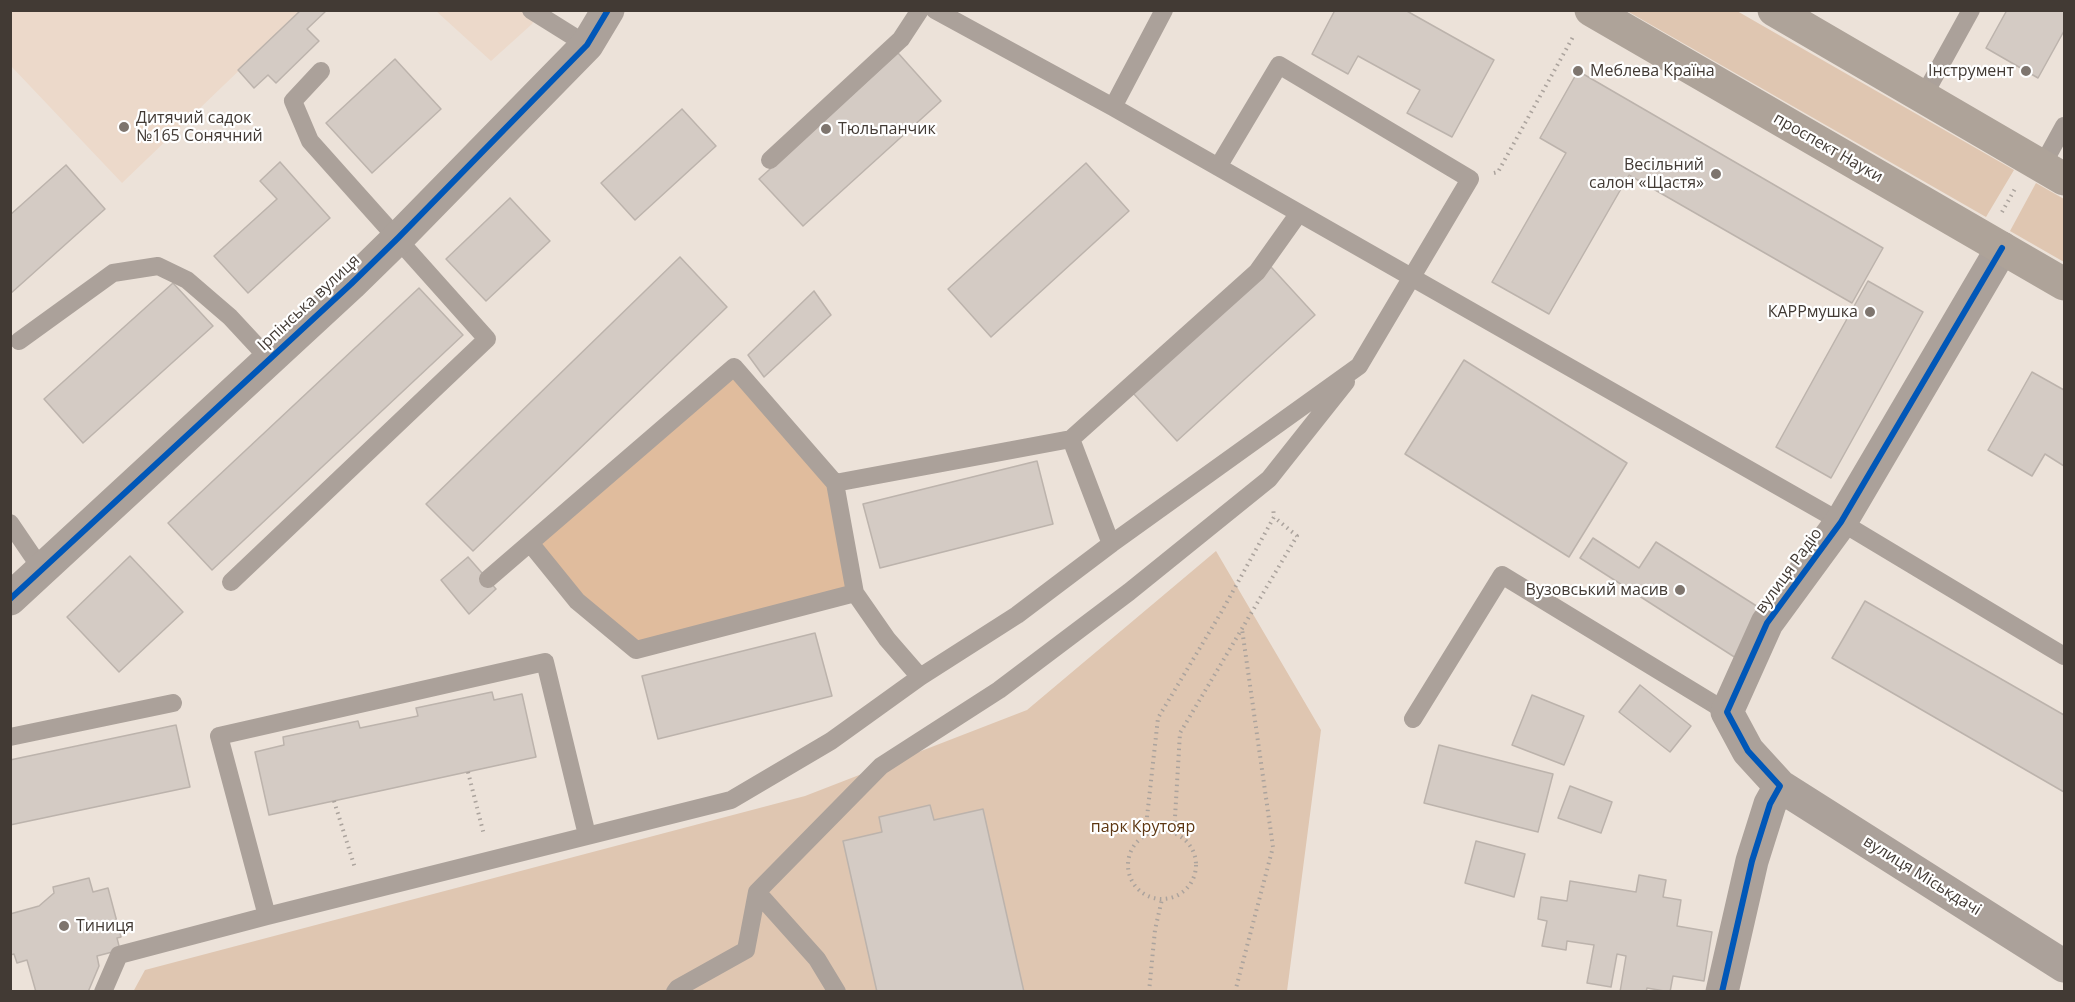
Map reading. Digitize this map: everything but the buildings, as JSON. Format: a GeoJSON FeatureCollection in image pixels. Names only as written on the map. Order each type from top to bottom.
{"type":"FeatureCollection","features":[{"type":"Feature","properties":{"kind":"main road"},"geometry":{"type":"LineString","coordinates":[[1774,10],[2046,168]]}},
{"type":"Feature","properties":{"kind":"main road","name":"проспект Науки"},"geometry":{"type":"LineString","coordinates":[[1585,19],[2064,284]]}},
{"type":"Feature","properties":{"kind":"street","name":"Ірпінська вулиця"},"geometry":{"type":"LineString","coordinates":[[10,599],[398,238],[587,45],[608,10]]}},
{"type":"Feature","properties":{"kind":"street","name":"вулиця Радіо"},"geometry":{"type":"LineString","coordinates":[[1727,712],[1767,623],[1841,522],[1994,244]]}},
{"type":"Feature","properties":{"kind":"street"},"geometry":{"type":"LineString","coordinates":[[1722,992],[1752,861],[1770,804],[1780,786],[1748,751],[1727,712]]}},
{"type":"Feature","properties":{"kind":"street","name":"вулиця Міськдачі"},"geometry":{"type":"LineString","coordinates":[[1780,786],[2064,966]]}},
{"type":"Feature","properties":{"kind":"lane"},"geometry":{"type":"LineString","coordinates":[[531,10],[587,45]]}},
{"type":"Feature","properties":{"kind":"lane"},"geometry":{"type":"LineString","coordinates":[[770,160],[901,39],[920,10]]}},
{"type":"Feature","properties":{"kind":"lane"},"geometry":{"type":"LineString","coordinates":[[935,10],[1113,107],[1841,522],[2064,656]]}},
{"type":"Feature","properties":{"kind":"lane"},"geometry":{"type":"LineString","coordinates":[[1113,107],[1164,10]]}},
{"type":"Feature","properties":{"kind":"lane"},"geometry":{"type":"LineString","coordinates":[[1923,97],[1971,10]]}},
{"type":"Feature","properties":{"kind":"lane"},"geometry":{"type":"LineString","coordinates":[[675,992],[678,988],[746,950],[757,892],[881,766],[999,690],[1129,592],[1269,479],[1359,366],[1470,179],[1279,65],[1218,167]]}},
{"type":"Feature","properties":{"kind":"lane"},"geometry":{"type":"LineString","coordinates":[[231,582],[487,339],[310,141],[293,101],[321,71]]}},
{"type":"Feature","properties":{"kind":"lane"},"geometry":{"type":"LineString","coordinates":[[2046,168],[2064,126]]}},
{"type":"Feature","properties":{"kind":"lane"},"geometry":{"type":"LineString","coordinates":[[836,483],[1071,439],[1257,273],[1299,213]]}},
{"type":"Feature","properties":{"kind":"lane"},"geometry":{"type":"LineString","coordinates":[[19,341],[113,273],[158,266],[187,280],[230,317],[269,359]]}},
{"type":"Feature","properties":{"kind":"lane"},"geometry":{"type":"LineString","coordinates":[[103,992],[119,955],[490,859],[731,800],[831,741],[920,677],[1017,615],[1111,544],[1359,366]]}},
{"type":"Feature","properties":{"kind":"lane"},"geometry":{"type":"LineString","coordinates":[[488,579],[734,367],[836,483],[855,593],[887,639],[920,677]]}},
{"type":"Feature","properties":{"kind":"lane"},"geometry":{"type":"LineString","coordinates":[[1071,439],[1111,544]]}},
{"type":"Feature","properties":{"kind":"lane"},"geometry":{"type":"LineString","coordinates":[[10,523],[42,570]]}},
{"type":"Feature","properties":{"kind":"lane"},"geometry":{"type":"LineString","coordinates":[[530,543],[577,601],[636,650],[855,593]]}},
{"type":"Feature","properties":{"kind":"lane"},"geometry":{"type":"LineString","coordinates":[[1413,719],[1502,574],[1727,712]]}},
{"type":"Feature","properties":{"kind":"lane"},"geometry":{"type":"LineString","coordinates":[[267,916],[219,736],[545,662],[587,835]]}},
{"type":"Feature","properties":{"kind":"lane"},"geometry":{"type":"LineString","coordinates":[[10,737],[173,703]]}},
{"type":"Feature","properties":{"kind":"lane"},"geometry":{"type":"LineString","coordinates":[[757,892],[817,959],[837,992]]}},
{"type":"Feature","properties":{"kind":"path"},"geometry":{"type":"LineString","coordinates":[[1470,179],[1498,172],[1585,19]]}},
{"type":"Feature","properties":{"kind":"path"},"geometry":{"type":"LineString","coordinates":[[1994,244],[2046,168]]}},
{"type":"Feature","properties":{"kind":"path"},"geometry":{"type":"LineString","coordinates":[[1145,835],[1158,718],[1222,611],[1274,517],[1269,479]]}},
{"type":"Feature","properties":{"kind":"path"},"geometry":{"type":"LineString","coordinates":[[1174,834],[1180,734],[1297,536],[1274,517]]}},
{"type":"Feature","properties":{"kind":"path"},"geometry":{"type":"LineString","coordinates":[[1235,992],[1274,847],[1242,629]]}},
{"type":"Feature","properties":{"kind":"path"},"geometry":{"type":"LineString","coordinates":[[468,772],[490,859]]}},
{"type":"Feature","properties":{"kind":"path"},"geometry":{"type":"LineString","coordinates":[[334,801],[363,892]]}},
{"type":"Feature","properties":{"kind":"path"},"geometry":{"type":"LineString","coordinates":[[1156,831],[1174,834],[1187,843],[1193,852],[1196,863],[1194,874],[1190,884],[1182,892],[1172,897],[1151,897],[1141,892],[1133,884],[1129,874],[1130,852],[1136,842],[1145,835],[1156,831]]}},
{"type":"Feature","properties":{"kind":"path"},"geometry":{"type":"LineString","coordinates":[[1149,992],[1155,930],[1162,898]]}},
{"type":"Feature","properties":{"kind":"shaded area","name":"Дитячий садок №165 Сонячний"},"geometry":{"type":"Polygon","coordinates":[[[11,11],[301,11],[122,183],[11,66],[11,11]]]}},
{"type":"Feature","properties":{"kind":"shaded area"},"geometry":{"type":"Polygon","coordinates":[[[436,11],[540,11],[532,24],[491,61],[436,11]]]}},
{"type":"Feature","properties":{"kind":"shaded area"},"geometry":{"type":"Polygon","coordinates":[[[734,367],[835,483],[855,593],[636,650],[530,543],[734,367]]]}},
{"type":"Feature","properties":{"kind":"green space"},"geometry":{"type":"Polygon","coordinates":[[[1627,11],[1737,11],[2014,170],[1986,217],[1627,11]]]}},
{"type":"Feature","properties":{"kind":"green space"},"geometry":{"type":"Polygon","coordinates":[[[2036,183],[2064,199],[2064,262],[2010,231],[2036,183]]]}},
{"type":"Feature","properties":{"kind":"green space","name":"парк Крутояр"},"geometry":{"type":"Polygon","coordinates":[[[1216,551],[1321,730],[1287,991],[133,992],[145,970],[805,796],[1027,710],[1216,551]]]}},
{"type":"Feature","properties":{"kind":"cycle path"},"geometry":{"type":"LineString","coordinates":[[10,599],[398,238],[587,45],[608,10]]}},
{"type":"Feature","properties":{"kind":"cycle path"},"geometry":{"type":"LineString","coordinates":[[1722,992],[1752,861],[1770,804],[1780,786],[1748,751],[1727,712],[1767,623],[1841,522],[2002,248]]}},
{"type":"Feature","properties":{"kind":"place","name":"Меблева Країна"},"geometry":{"type":"Point","coordinates":[1578,71]}},
{"type":"Feature","properties":{"kind":"place","name":"Інструмент"},"geometry":{"type":"Point","coordinates":[2026,71]}},
{"type":"Feature","properties":{"kind":"place","name":"Дитячий садок №165 Сонячний"},"geometry":{"type":"Point","coordinates":[124,127]}},
{"type":"Feature","properties":{"kind":"place","name":"Тюльпанчик"},"geometry":{"type":"Point","coordinates":[826,129]}},
{"type":"Feature","properties":{"kind":"place","name":"Весільний салон «Щастя»"},"geometry":{"type":"Point","coordinates":[1716,174]}},
{"type":"Feature","properties":{"kind":"place","name":"КАРРмушка"},"geometry":{"type":"Point","coordinates":[1870,312]}},
{"type":"Feature","properties":{"kind":"place","name":"Вузовський масив"},"geometry":{"type":"Point","coordinates":[1680,590]}},
{"type":"Feature","properties":{"kind":"place","name":"Тиниця"},"geometry":{"type":"Point","coordinates":[64,926]}}]}
